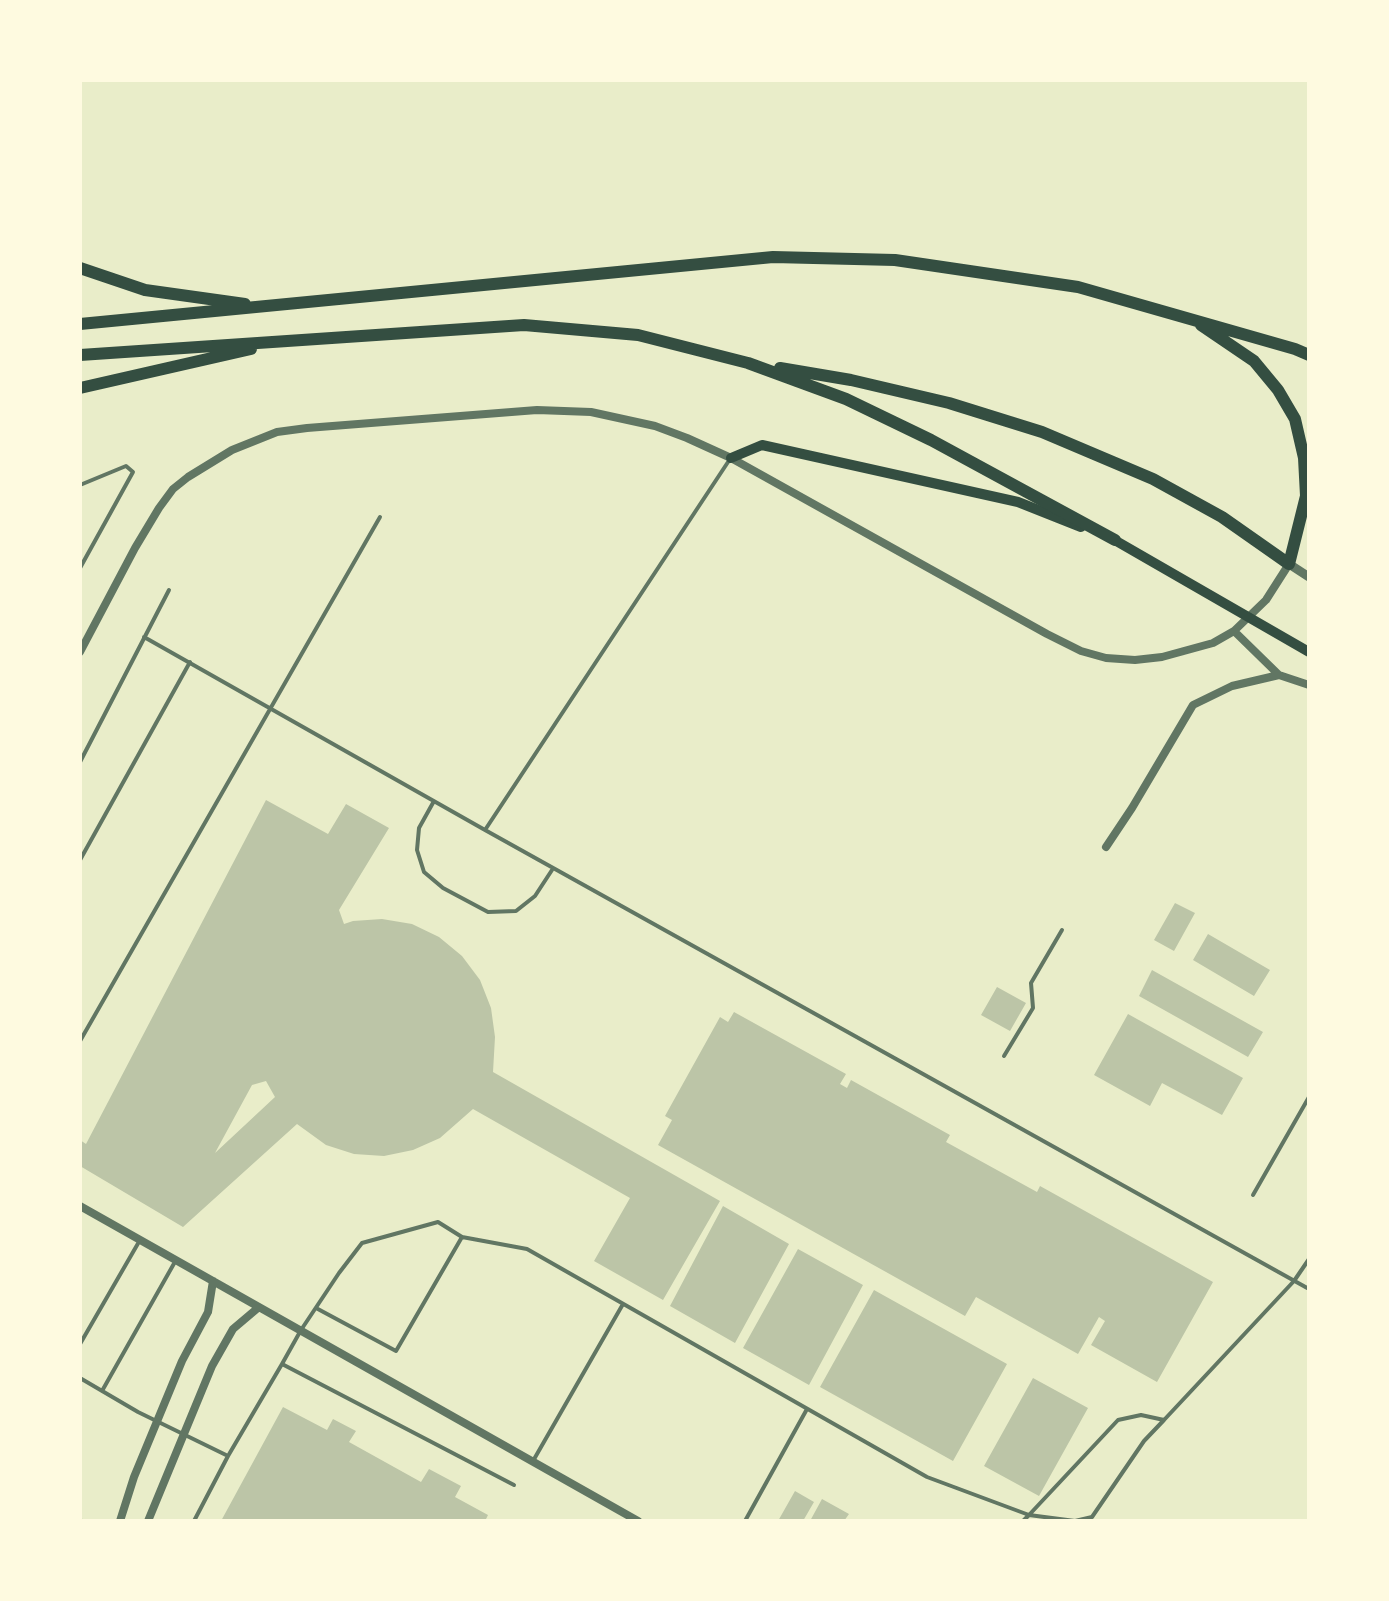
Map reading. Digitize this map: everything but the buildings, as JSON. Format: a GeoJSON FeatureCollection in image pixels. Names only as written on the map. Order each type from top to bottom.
{"type":"FeatureCollection","features":[{"type":"Feature","properties":{"kind":"highway"},"geometry":{"type":"LineString","coordinates":[[80,324],[773,257],[896,260],[1078,287],[1309,355]]}},
{"type":"Feature","properties":{"kind":"highway"},"geometry":{"type":"LineString","coordinates":[[80,268],[145,290],[267,307]]}},
{"type":"Feature","properties":{"kind":"highway"},"geometry":{"type":"LineString","coordinates":[[80,355],[524,325],[638,335],[748,363],[871,384],[1042,432],[1153,479],[1222,517],[1289,564],[1306,496],[1304,458],[1295,419],[1254,361],[1192,319]]}},
{"type":"Feature","properties":{"kind":"highway"},"geometry":{"type":"LineString","coordinates":[[80,388],[293,340]]}},
{"type":"Feature","properties":{"kind":"highway"},"geometry":{"type":"LineString","coordinates":[[748,363],[846,399],[931,440],[1114,540]]}},
{"type":"Feature","properties":{"kind":"main road"},"geometry":{"type":"LineString","coordinates":[[731,458],[762,445],[1018,502],[1114,540],[1309,652]]}},
{"type":"Feature","properties":{"kind":"street"},"geometry":{"type":"LineString","coordinates":[[80,652],[134,548],[173,489],[207,464],[277,432],[460,416],[566,410],[655,426],[731,458],[1030,625],[1080,651],[1106,658],[1162,657],[1213,643],[1234,631],[1266,600],[1289,564],[1309,577]]}},
{"type":"Feature","properties":{"kind":"street"},"geometry":{"type":"LineString","coordinates":[[1234,631],[1279,676],[1309,685]]}},
{"type":"Feature","properties":{"kind":"street"},"geometry":{"type":"LineString","coordinates":[[1106,847],[1193,705],[1232,686],[1279,676]]}},
{"type":"Feature","properties":{"kind":"street"},"geometry":{"type":"LineString","coordinates":[[80,1206],[638,1521]]}},
{"type":"Feature","properties":{"kind":"street"},"geometry":{"type":"LineString","coordinates":[[120,1521],[182,1362],[208,1312],[213,1281]]}},
{"type":"Feature","properties":{"kind":"street"},"geometry":{"type":"LineString","coordinates":[[148,1521],[212,1366],[233,1329],[259,1307]]}},
{"type":"Feature","properties":{"kind":"lane"},"geometry":{"type":"LineString","coordinates":[[485,830],[731,458]]}},
{"type":"Feature","properties":{"kind":"lane"},"geometry":{"type":"LineString","coordinates":[[80,485],[126,466],[133,472],[80,568]]}},
{"type":"Feature","properties":{"kind":"lane"},"geometry":{"type":"LineString","coordinates":[[80,1041],[380,517]]}},
{"type":"Feature","properties":{"kind":"lane"},"geometry":{"type":"LineString","coordinates":[[80,762],[169,590]]}},
{"type":"Feature","properties":{"kind":"lane"},"geometry":{"type":"LineString","coordinates":[[144,636],[1309,1289]]}},
{"type":"Feature","properties":{"kind":"lane"},"geometry":{"type":"LineString","coordinates":[[80,860],[190,662]]}},
{"type":"Feature","properties":{"kind":"lane"},"geometry":{"type":"LineString","coordinates":[[434,801],[419,828],[417,850],[424,872],[443,888],[488,912],[516,911],[534,896],[553,868]]}},
{"type":"Feature","properties":{"kind":"lane"},"geometry":{"type":"LineString","coordinates":[[1004,1056],[1033,1008],[1031,982],[1062,930]]}},
{"type":"Feature","properties":{"kind":"lane"},"geometry":{"type":"LineString","coordinates":[[1253,1195],[1309,1097]]}},
{"type":"Feature","properties":{"kind":"lane"},"geometry":{"type":"LineString","coordinates":[[194,1521],[301,1330],[362,1243],[438,1222],[462,1237],[527,1249],[927,1478],[1029,1515],[1075,1521],[1090,1519],[1144,1441],[1294,1281],[1309,1260]]}},
{"type":"Feature","properties":{"kind":"lane"},"geometry":{"type":"LineString","coordinates":[[316,1308],[396,1351],[462,1237]]}},
{"type":"Feature","properties":{"kind":"lane"},"geometry":{"type":"LineString","coordinates":[[80,1344],[140,1240]]}},
{"type":"Feature","properties":{"kind":"lane"},"geometry":{"type":"LineString","coordinates":[[102,1391],[176,1260]]}},
{"type":"Feature","properties":{"kind":"lane"},"geometry":{"type":"LineString","coordinates":[[533,1462],[623,1304]]}},
{"type":"Feature","properties":{"kind":"lane"},"geometry":{"type":"LineString","coordinates":[[282,1364],[514,1485]]}},
{"type":"Feature","properties":{"kind":"lane"},"geometry":{"type":"LineString","coordinates":[[80,1378],[228,1456]]}},
{"type":"Feature","properties":{"kind":"lane"},"geometry":{"type":"LineString","coordinates":[[745,1521],[807,1409]]}},
{"type":"Feature","properties":{"kind":"lane"},"geometry":{"type":"LineString","coordinates":[[1022,1521],[1118,1420],[1141,1415],[1164,1420]]}}]}
